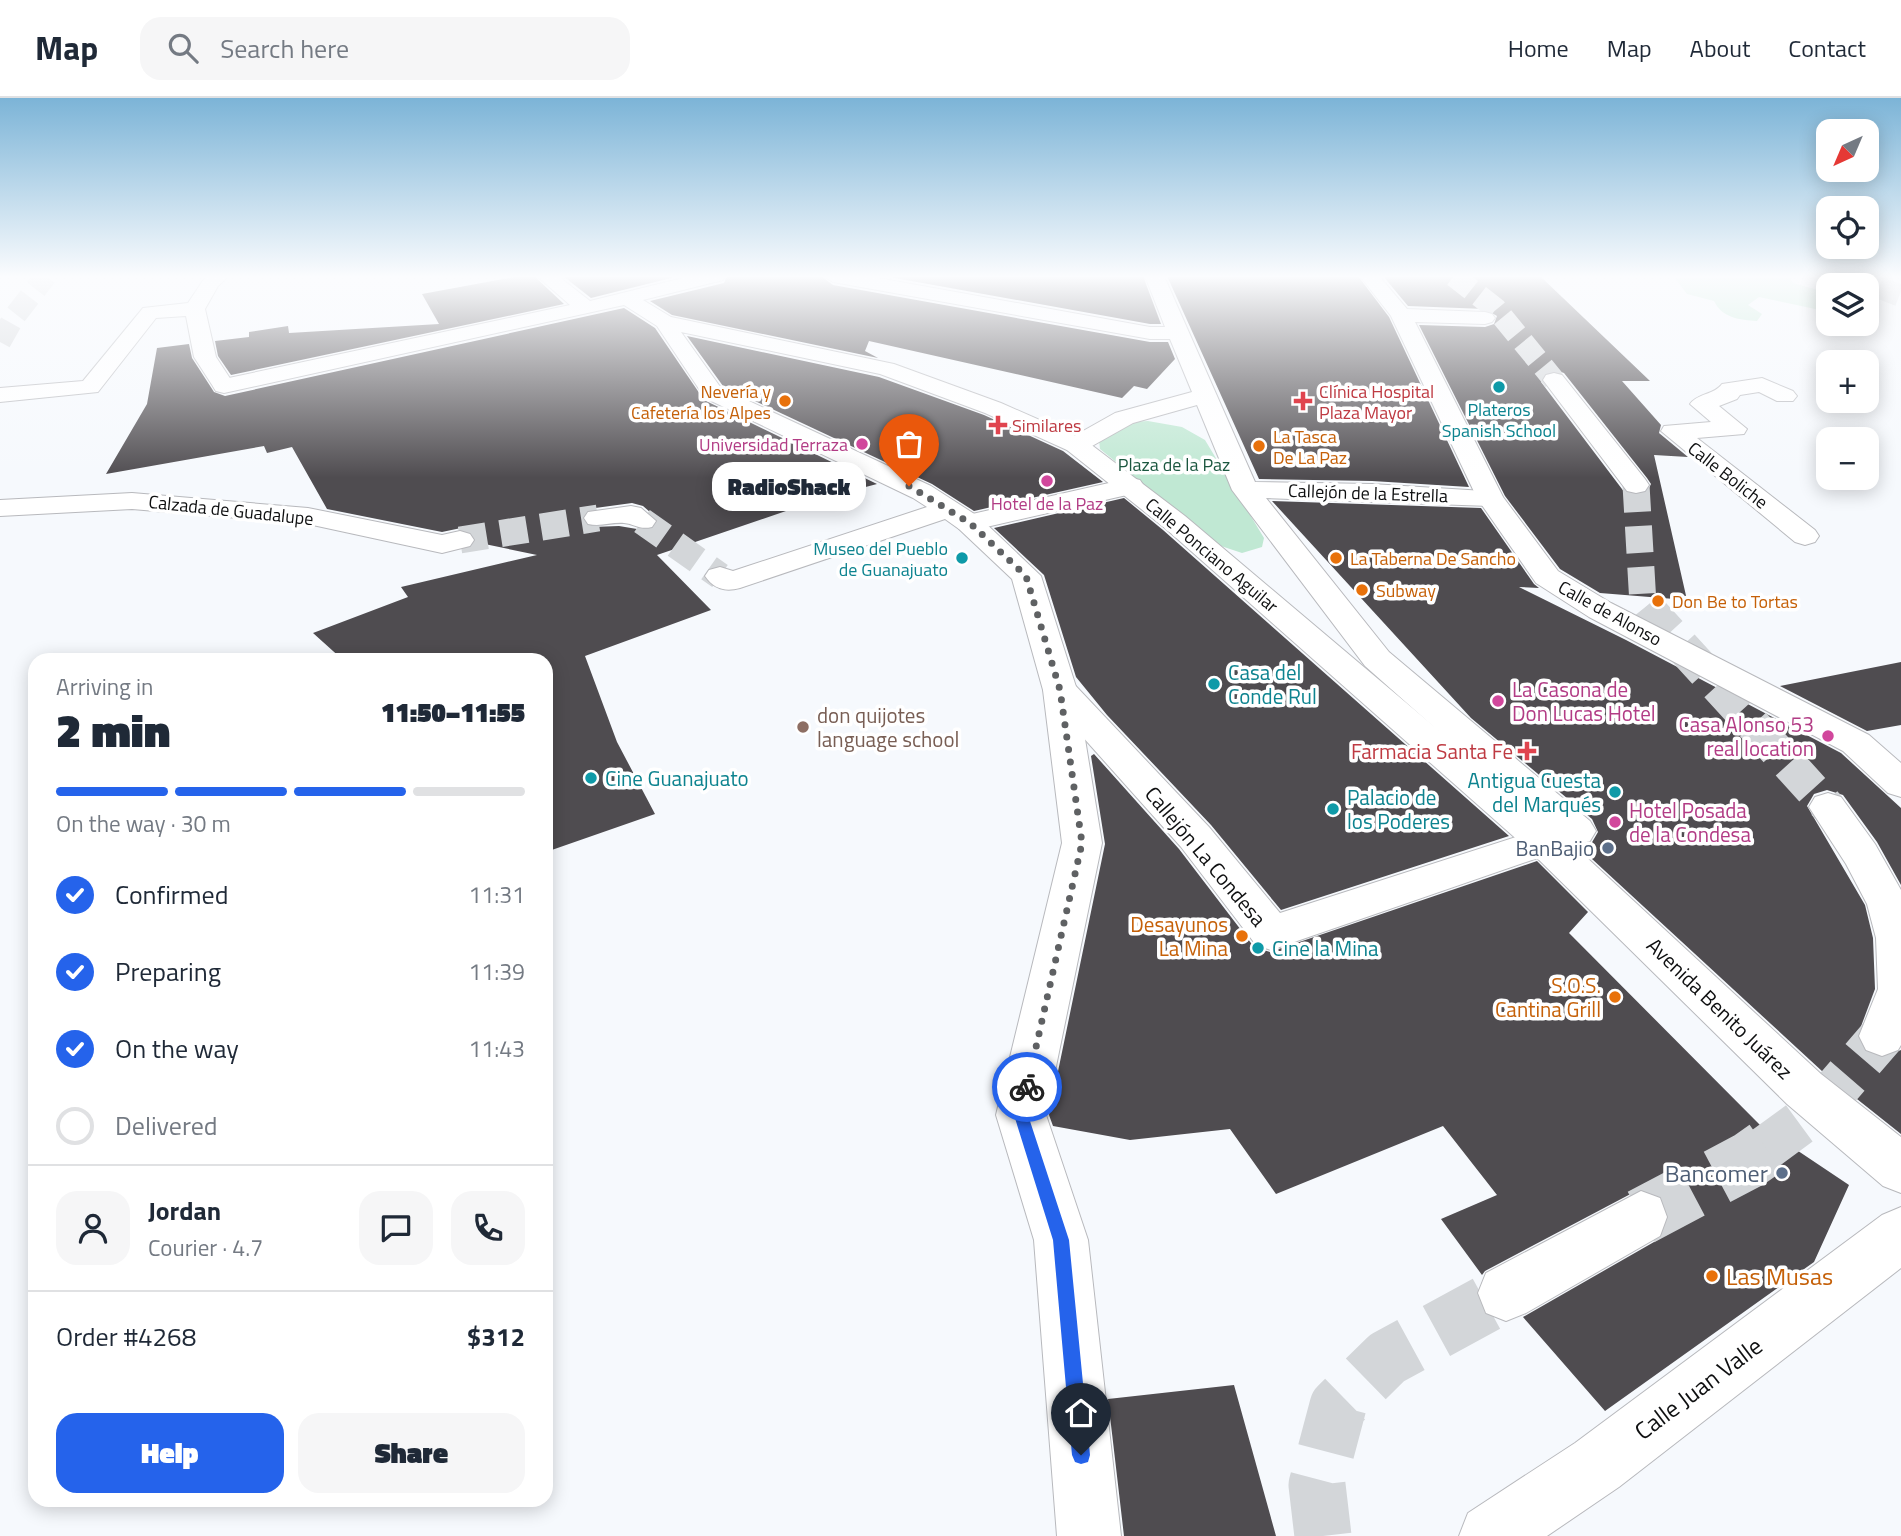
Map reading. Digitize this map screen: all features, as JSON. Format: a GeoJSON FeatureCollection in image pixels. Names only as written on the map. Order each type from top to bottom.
{"type":"FeatureCollection","features":[{"type":"Feature","properties":{"kind":"street"},"geometry":{"type":"LineString","coordinates":[[0,395],[90,387],[125,343]]}},
{"type":"Feature","properties":{"kind":"street"},"geometry":{"type":"LineString","coordinates":[[202,343],[205,357],[224,386],[423,343]]}},
{"type":"Feature","properties":{"kind":"street"},"geometry":{"type":"LineString","coordinates":[[679,343],[713,393],[914,488],[959,516],[1026,576],[1060,690],[1082,843],[1021,1115],[1061,1240],[1089,1536]]}},
{"type":"Feature","properties":{"kind":"street","name":"Calle Ponciano Aguilar"},"geometry":{"type":"LineString","coordinates":[[764,343],[886,369],[993,408],[1076,445],[1560,836]]}},
{"type":"Feature","properties":{"kind":"street"},"geometry":{"type":"LineString","coordinates":[[1182,343],[1245,490],[1377,659],[1560,836]]}},
{"type":"Feature","properties":{"kind":"street","name":"Calle de Alonso"},"geometry":{"type":"LineString","coordinates":[[1415,343],[1490,498],[1547,577],[1600,610],[1856,743],[1901,784]]}},
{"type":"Feature","properties":{"kind":"street"},"geometry":{"type":"LineString","coordinates":[[1554,380],[1636,485]]}},
{"type":"Feature","properties":{"kind":"street","name":"Calle Boliche"},"geometry":{"type":"LineString","coordinates":[[1785,396],[1762,385],[1730,389],[1729,394],[1702,404],[1735,429],[1673,430],[1805,536]]}},
{"type":"Feature","properties":{"kind":"street"},"geometry":{"type":"LineString","coordinates":[[1076,445],[1124,418],[1205,396]]}},
{"type":"Feature","properties":{"kind":"street"},"geometry":{"type":"LineString","coordinates":[[724,579],[959,516],[1130,486]]}},
{"type":"Feature","properties":{"kind":"street","name":"Callejón de la Estrella"},"geometry":{"type":"LineString","coordinates":[[1245,490],[1372,492],[1490,498]]}},
{"type":"Feature","properties":{"kind":"street","name":"Calzada de Guadalupe"},"geometry":{"type":"LineString","coordinates":[[0,508],[132,501],[308,516],[442,544],[460,540]]}},
{"type":"Feature","properties":{"kind":"street","name":"Callejón La Condesa"},"geometry":{"type":"LineString","coordinates":[[1060,690],[1195,837],[1271,933],[1560,836]]}},
{"type":"Feature","properties":{"kind":"street"},"geometry":{"type":"LineString","coordinates":[[1828,807],[1861,855],[1888,904],[1897,938],[1900,989],[1882,1036]]}},
{"type":"Feature","properties":{"kind":"street","name":"Avenida Benito Juárez"},"geometry":{"type":"LineString","coordinates":[[1560,836],[1804,1089],[1901,1169]]}},
{"type":"Feature","properties":{"kind":"street"},"geometry":{"type":"LineString","coordinates":[[1506,1293],[1641,1217]]}},
{"type":"Feature","properties":{"kind":"street","name":"Calle Juan Valle"},"geometry":{"type":"LineString","coordinates":[[1491,1536],[1597,1465],[1901,1234]]}},
{"type":"Feature","properties":{"kind":"green space","name":"Plaza de la Paz"},"geometry":{"type":"Polygon","coordinates":[[[1148,421],[1182,427],[1205,440],[1264,538],[1262,547],[1242,553],[1218,545],[1100,449],[1099,440],[1131,422],[1148,421]]]}},
{"type":"Feature","properties":{"kind":"building"},"geometry":{"type":"Polygon","coordinates":[[[215,343],[381,343],[231,375],[218,356],[215,343]]]}},
{"type":"Feature","properties":{"kind":"building"},"geometry":{"type":"Polygon","coordinates":[[[465,343],[665,343],[704,400],[877,484],[824,498],[657,555],[711,610],[585,656],[617,742],[655,814],[553,850],[553,653],[335,653],[313,633],[408,597],[401,587],[537,555],[475,542],[472,533],[461,528],[442,532],[327,509],[292,447],[267,453],[264,446],[106,474],[147,404],[157,348],[189,344],[192,358],[214,392],[225,396],[465,343]],[[632,503],[588,509],[582,519],[586,525],[592,527],[619,526],[643,530],[654,528],[658,519],[643,506],[632,503]]]}},
{"type":"Feature","properties":{"kind":"building"},"geometry":{"type":"Polygon","coordinates":[[[692,343],[720,343],[879,377],[984,415],[1063,451],[1103,482],[974,511],[932,484],[723,386],[692,343]]]}},
{"type":"Feature","properties":{"kind":"building"},"geometry":{"type":"Polygon","coordinates":[[[807,343],[868,343],[865,351],[878,358],[807,343]]]}},
{"type":"Feature","properties":{"kind":"building"},"geometry":{"type":"Polygon","coordinates":[[[878,343],[1168,343],[1175,359],[1147,389],[1134,386],[1122,398],[878,343]]]}},
{"type":"Feature","properties":{"kind":"building"},"geometry":{"type":"Polygon","coordinates":[[[1197,343],[1401,343],[1469,487],[1372,481],[1259,479],[1197,343]]]}},
{"type":"Feature","properties":{"kind":"building"},"geometry":{"type":"Polygon","coordinates":[[[1428,343],[1610,343],[1650,381],[1622,381],[1661,425],[1659,433],[1688,457],[1654,455],[1687,600],[1600,593],[1560,569],[1505,496],[1428,343]],[[1555,370],[1544,374],[1541,382],[1625,493],[1637,496],[1647,492],[1651,484],[1564,373],[1555,370]]]}},
{"type":"Feature","properties":{"kind":"building"},"geometry":{"type":"Polygon","coordinates":[[[1124,498],[1509,836],[1281,910],[1211,825],[1107,715],[1076,677],[1044,575],[994,528],[1124,498]]]}},
{"type":"Feature","properties":{"kind":"building"},"geometry":{"type":"Polygon","coordinates":[[[1272,501],[1481,508],[1539,588],[1519,587],[1841,753],[1901,808],[1901,885],[1877,842],[1843,795],[1827,790],[1814,794],[1807,806],[1865,905],[1873,938],[1875,989],[1857,1037],[1865,1052],[1881,1058],[1901,1050],[1901,1134],[1823,1072],[1579,847],[1591,844],[1598,832],[1592,819],[1471,718],[1272,501]]]}},
{"type":"Feature","properties":{"kind":"building"},"geometry":{"type":"Polygon","coordinates":[[[1901,662],[1901,725],[1867,731],[1780,686],[1901,662]]]}},
{"type":"Feature","properties":{"kind":"building"},"geometry":{"type":"Polygon","coordinates":[[[1094,754],[1179,849],[1254,947],[1270,952],[1537,861],[1588,912],[1569,933],[1761,1126],[1849,1185],[1814,1262],[1605,1411],[1523,1317],[1661,1238],[1669,1216],[1661,1196],[1640,1189],[1482,1275],[1441,1219],[1497,1195],[1443,1126],[1276,1194],[1230,1129],[1130,1140],[1053,1126],[1049,1115],[1105,844],[1091,756],[1094,754]]]}},
{"type":"Feature","properties":{"kind":"building"},"geometry":{"type":"Polygon","coordinates":[[[1234,1385],[1276,1536],[1124,1536],[1108,1399],[1234,1385]]]}},
{"type":"Feature","properties":{"kind":"tunnel"},"geometry":{"type":"LineString","coordinates":[[1524,343],[1554,380]]}},
{"type":"Feature","properties":{"kind":"tunnel"},"geometry":{"type":"LineString","coordinates":[[1636,485],[1643,604],[1647,609]]}},
{"type":"Feature","properties":{"kind":"tunnel"},"geometry":{"type":"LineString","coordinates":[[460,540],[598,518]]}},
{"type":"Feature","properties":{"kind":"tunnel"},"geometry":{"type":"LineString","coordinates":[[642,521],[720,576]]}},
{"type":"Feature","properties":{"kind":"tunnel"},"geometry":{"type":"LineString","coordinates":[[1646,607],[1828,807]]}},
{"type":"Feature","properties":{"kind":"tunnel"},"geometry":{"type":"LineString","coordinates":[[1763,1150],[1819,1109],[1882,1036]]}},
{"type":"Feature","properties":{"kind":"tunnel"},"geometry":{"type":"LineString","coordinates":[[1641,1217],[1749,1160],[1766,1148]]}},
{"type":"Feature","properties":{"kind":"tunnel"},"geometry":{"type":"LineString","coordinates":[[1323,1536],[1317,1485],[1338,1406],[1387,1358],[1506,1293]]}},
{"type":"Feature","properties":{"kind":"way so far"},"geometry":{"type":"LineString","coordinates":[[909,486],[970,523],[1026,576],[1060,690],[1082,843],[1027,1087]]}},
{"type":"Feature","properties":{"kind":"place","name":"Plateros Spanish School"},"geometry":{"type":"Point","coordinates":[1499,387]}},
{"type":"Feature","properties":{"kind":"place","name":"Nevería y Cafetería los Alpes"},"geometry":{"type":"Point","coordinates":[785,401]}},
{"type":"Feature","properties":{"kind":"place","name":"Clínica Hospital Plaza Mayor"},"geometry":{"type":"Point","coordinates":[1303,401]}},
{"type":"Feature","properties":{"kind":"place","name":"Similares"},"geometry":{"type":"Point","coordinates":[998,425]}},
{"type":"Feature","properties":{"kind":"place","name":"Universidad Terraza"},"geometry":{"type":"Point","coordinates":[862,444]}},
{"type":"Feature","properties":{"kind":"place","name":"La Tasca De La Paz"},"geometry":{"type":"Point","coordinates":[1259,446]}},
{"type":"Feature","properties":{"kind":"place","name":"Hotel de la Paz"},"geometry":{"type":"Point","coordinates":[1047,481]}},
{"type":"Feature","properties":{"kind":"place","name":"RadioShack"},"geometry":{"type":"Point","coordinates":[909,486]}},
{"type":"Feature","properties":{"kind":"place","name":"Museo del Pueblo de Guanajuato"},"geometry":{"type":"Point","coordinates":[962,558]}},
{"type":"Feature","properties":{"kind":"place","name":"La Taberna De Sancho"},"geometry":{"type":"Point","coordinates":[1336,558]}},
{"type":"Feature","properties":{"kind":"place","name":"Subway"},"geometry":{"type":"Point","coordinates":[1362,590]}},
{"type":"Feature","properties":{"kind":"place","name":"Don Be to Tortas"},"geometry":{"type":"Point","coordinates":[1658,601]}},
{"type":"Feature","properties":{"kind":"place","name":"Casa del Conde Rul"},"geometry":{"type":"Point","coordinates":[1214,684]}},
{"type":"Feature","properties":{"kind":"place","name":"La Casona de Don Lucas Hotel"},"geometry":{"type":"Point","coordinates":[1498,701]}},
{"type":"Feature","properties":{"kind":"place","name":"don quijotes language school"},"geometry":{"type":"Point","coordinates":[803,727]}},
{"type":"Feature","properties":{"kind":"place","name":"Casa Alonso 53 real location"},"geometry":{"type":"Point","coordinates":[1828,736]}},
{"type":"Feature","properties":{"kind":"place","name":"Farmacia Santa Fe"},"geometry":{"type":"Point","coordinates":[1527,751]}},
{"type":"Feature","properties":{"kind":"place","name":"Cine Guanajuato"},"geometry":{"type":"Point","coordinates":[591,778]}},
{"type":"Feature","properties":{"kind":"place","name":"Antigua Cuesta del Marqués"},"geometry":{"type":"Point","coordinates":[1615,792]}},
{"type":"Feature","properties":{"kind":"place","name":"Palacio de los Poderes"},"geometry":{"type":"Point","coordinates":[1333,809]}},
{"type":"Feature","properties":{"kind":"place","name":"Hotel Posada de la Condesa"},"geometry":{"type":"Point","coordinates":[1615,822]}},
{"type":"Feature","properties":{"kind":"place","name":"BanBajio"},"geometry":{"type":"Point","coordinates":[1608,848]}},
{"type":"Feature","properties":{"kind":"place","name":"Desayunos La Mina"},"geometry":{"type":"Point","coordinates":[1242,936]}},
{"type":"Feature","properties":{"kind":"place","name":"Cine la Mina"},"geometry":{"type":"Point","coordinates":[1258,948]}},
{"type":"Feature","properties":{"kind":"place","name":"S.O.S. Cantina Grill"},"geometry":{"type":"Point","coordinates":[1615,997]}},
{"type":"Feature","properties":{"kind":"place","name":"Bancomer"},"geometry":{"type":"Point","coordinates":[1782,1173]}},
{"type":"Feature","properties":{"kind":"place","name":"Las Musas"},"geometry":{"type":"Point","coordinates":[1712,1276]}},
{"type":"Feature","properties":{"kind":"route"},"geometry":{"type":"LineString","coordinates":[[1027,1087],[1021,1115],[1061,1240],[1081,1455]]}}]}
